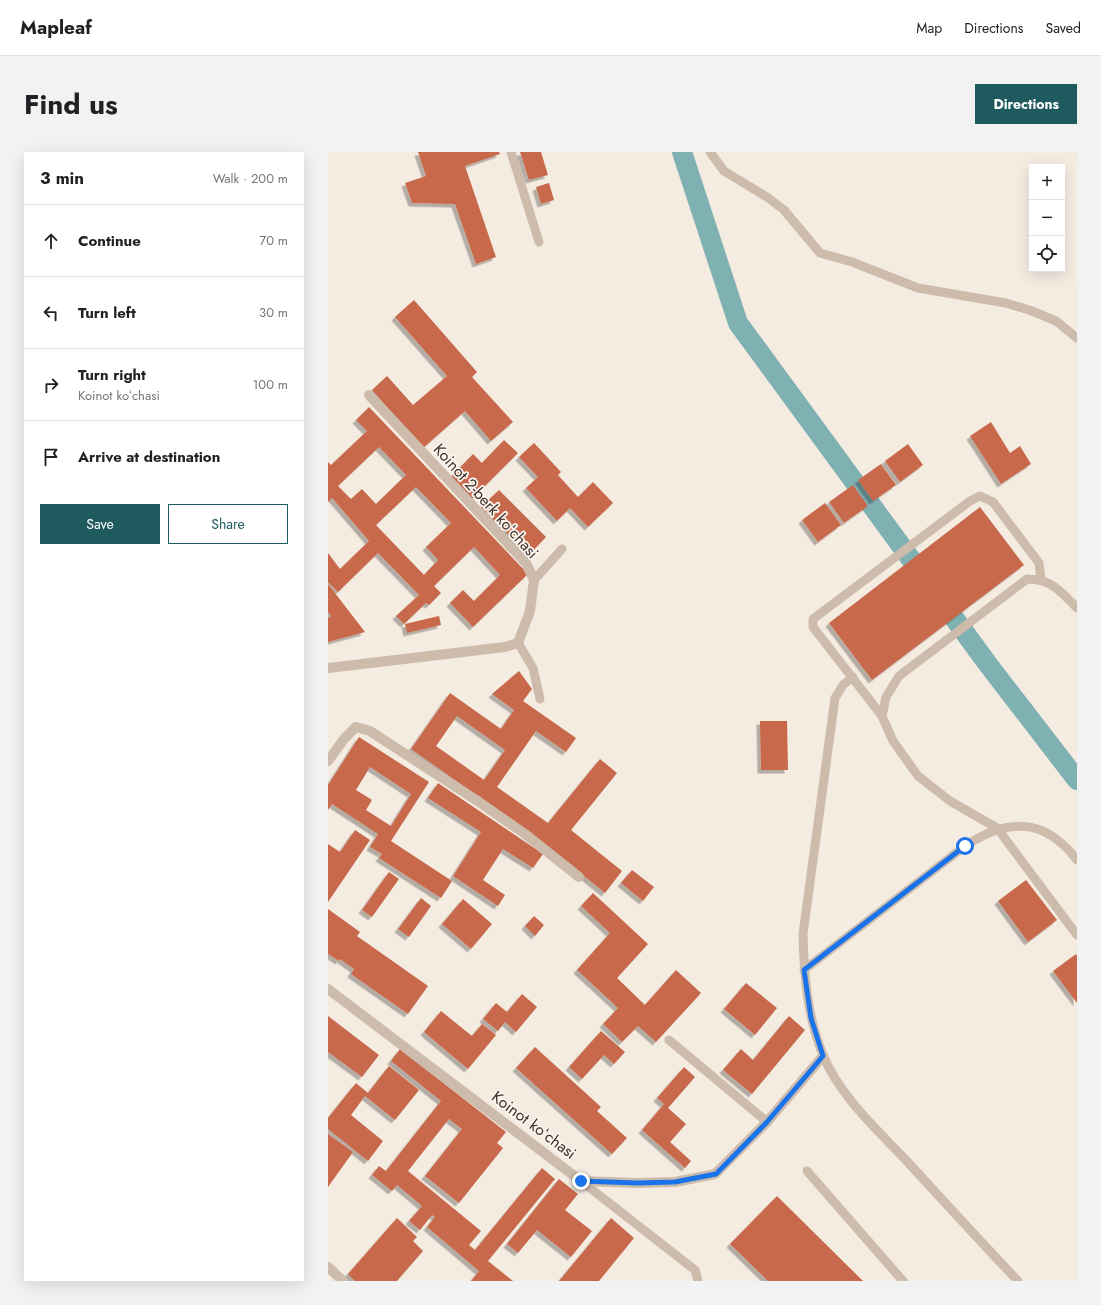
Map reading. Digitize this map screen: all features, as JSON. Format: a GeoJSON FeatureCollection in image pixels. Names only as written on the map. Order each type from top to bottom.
{"type":"FeatureCollection","features":[{"type":"Feature","properties":{"kind":"street","name":"Koinot 2-berk koʻchasi"},"geometry":{"type":"LineString","coordinates":[[369,395],[526,563],[534,580],[530,610],[518,643]]}},
{"type":"Feature","properties":{"kind":"street"},"geometry":{"type":"LineString","coordinates":[[328,668],[505,648],[518,643]]}},
{"type":"Feature","properties":{"kind":"street"},"geometry":{"type":"LineString","coordinates":[[328,761],[344,739],[356,727],[370,731],[505,820],[579,877]]}},
{"type":"Feature","properties":{"kind":"street","name":"Koinot koʻchasi"},"geometry":{"type":"LineString","coordinates":[[328,989],[581,1181],[637,1183],[675,1182],[716,1174],[767,1122],[823,1056]]}},
{"type":"Feature","properties":{"kind":"street"},"geometry":{"type":"LineString","coordinates":[[328,1267],[343,1281]]}},
{"type":"Feature","properties":{"kind":"lane"},"geometry":{"type":"LineString","coordinates":[[511,152],[539,242]]}},
{"type":"Feature","properties":{"kind":"lane"},"geometry":{"type":"LineString","coordinates":[[710,152],[724,172],[767,197],[784,210],[820,253],[852,262],[918,288],[1006,302],[1056,321],[1077,338]]}},
{"type":"Feature","properties":{"kind":"lane"},"geometry":{"type":"LineString","coordinates":[[1041,579],[1039,563],[993,502],[980,496],[970,501],[813,619],[813,627],[882,716],[892,741],[918,776],[950,801],[997,828],[1077,935]]}},
{"type":"Feature","properties":{"kind":"lane"},"geometry":{"type":"LineString","coordinates":[[534,580],[562,549]]}},
{"type":"Feature","properties":{"kind":"lane"},"geometry":{"type":"LineString","coordinates":[[882,716],[886,697],[899,676],[1027,578],[1041,579],[1058,590],[1077,608]]}},
{"type":"Feature","properties":{"kind":"lane"},"geometry":{"type":"LineString","coordinates":[[518,643],[533,668],[540,699]]}},
{"type":"Feature","properties":{"kind":"lane"},"geometry":{"type":"LineString","coordinates":[[853,678],[843,685],[835,698],[803,934],[804,970],[811,1018],[823,1056],[842,1088],[869,1121],[1018,1281]]}},
{"type":"Feature","properties":{"kind":"lane"},"geometry":{"type":"LineString","coordinates":[[804,970],[965,846],[981,835],[997,828],[1018,825],[1037,828],[1054,838],[1077,860]]}},
{"type":"Feature","properties":{"kind":"lane"},"geometry":{"type":"LineString","coordinates":[[670,1040],[767,1122]]}},
{"type":"Feature","properties":{"kind":"lane"},"geometry":{"type":"LineString","coordinates":[[807,1171],[903,1281]]}},
{"type":"Feature","properties":{"kind":"lane"},"geometry":{"type":"LineString","coordinates":[[581,1181],[695,1270],[698,1281]]}},
{"type":"Feature","properties":{"kind":"building"},"geometry":{"type":"Polygon","coordinates":[[[418,152],[499,152],[500,154],[465,166],[496,257],[476,264],[455,204],[412,203],[405,183],[426,176],[418,152]]]}},
{"type":"Feature","properties":{"kind":"building"},"geometry":{"type":"Polygon","coordinates":[[[520,152],[541,152],[548,175],[529,180],[520,152]]]}},
{"type":"Feature","properties":{"kind":"building"},"geometry":{"type":"Polygon","coordinates":[[[549,183],[554,200],[541,204],[536,187],[549,183]]]}},
{"type":"Feature","properties":{"kind":"building"},"geometry":{"type":"Polygon","coordinates":[[[414,300],[477,372],[472,377],[513,422],[491,441],[465,411],[423,448],[372,390],[387,376],[413,405],[447,376],[395,317],[414,300]]]}},
{"type":"Feature","properties":{"kind":"building"},"geometry":{"type":"Polygon","coordinates":[[[369,407],[528,574],[473,627],[450,603],[463,590],[474,601],[500,575],[474,547],[434,586],[441,593],[429,605],[426,603],[404,624],[396,616],[419,595],[378,553],[338,592],[328,582],[328,553],[340,569],[369,541],[332,498],[328,502],[328,462],[331,465],[367,431],[356,420],[369,407]],[[379,447],[338,486],[351,499],[362,489],[376,504],[406,475],[379,447]],[[416,487],[376,525],[424,575],[438,560],[426,547],[451,523],[416,487]]]}},
{"type":"Feature","properties":{"kind":"building"},"geometry":{"type":"Polygon","coordinates":[[[991,422],[1010,453],[1020,446],[1031,464],[1001,484],[970,436],[991,422]]]}},
{"type":"Feature","properties":{"kind":"building"},"geometry":{"type":"Polygon","coordinates":[[[504,440],[518,453],[471,500],[449,479],[473,454],[482,463],[504,440]]]}},
{"type":"Feature","properties":{"kind":"building"},"geometry":{"type":"Polygon","coordinates":[[[534,443],[561,472],[558,475],[578,497],[593,482],[613,503],[588,527],[570,508],[557,521],[526,488],[538,477],[519,457],[534,443]]]}},
{"type":"Feature","properties":{"kind":"building"},"geometry":{"type":"Polygon","coordinates":[[[908,444],[923,465],[900,482],[885,461],[908,444]]]}},
{"type":"Feature","properties":{"kind":"building"},"geometry":{"type":"Polygon","coordinates":[[[881,464],[896,485],[873,501],[858,480],[881,464]]]}},
{"type":"Feature","properties":{"kind":"building"},"geometry":{"type":"Polygon","coordinates":[[[853,485],[868,506],[844,523],[829,502],[853,485]]]}},
{"type":"Feature","properties":{"kind":"building"},"geometry":{"type":"Polygon","coordinates":[[[499,490],[546,537],[529,555],[481,507],[499,490]]]}},
{"type":"Feature","properties":{"kind":"building"},"geometry":{"type":"Polygon","coordinates":[[[825,503],[841,525],[818,542],[802,520],[825,503]]]}},
{"type":"Feature","properties":{"kind":"building"},"geometry":{"type":"Polygon","coordinates":[[[980,507],[1024,565],[872,680],[829,623],[980,507]]]}},
{"type":"Feature","properties":{"kind":"building"},"geometry":{"type":"Polygon","coordinates":[[[328,584],[365,632],[328,642],[328,618],[331,616],[328,612],[328,584]]]}},
{"type":"Feature","properties":{"kind":"building"},"geometry":{"type":"Polygon","coordinates":[[[439,616],[441,625],[407,633],[405,624],[439,616]]]}},
{"type":"Feature","properties":{"kind":"building"},"geometry":{"type":"Polygon","coordinates":[[[519,671],[532,689],[523,701],[576,738],[566,752],[536,731],[497,787],[548,823],[600,759],[617,773],[571,830],[622,871],[605,893],[537,838],[411,749],[450,693],[501,729],[514,710],[492,694],[519,671]],[[457,716],[436,746],[484,780],[505,750],[457,716]]]}},
{"type":"Feature","properties":{"kind":"building"},"geometry":{"type":"Polygon","coordinates":[[[760,721],[787,721],[788,770],[761,770],[760,721]]]}},
{"type":"Feature","properties":{"kind":"building"},"geometry":{"type":"Polygon","coordinates":[[[359,737],[429,782],[391,841],[452,881],[441,898],[379,858],[382,854],[370,847],[378,834],[332,804],[328,810],[328,785],[359,737]],[[370,767],[356,790],[372,800],[366,810],[391,826],[411,794],[370,767]]]}},
{"type":"Feature","properties":{"kind":"building"},"geometry":{"type":"Polygon","coordinates":[[[438,783],[543,854],[533,868],[503,849],[483,880],[505,895],[498,906],[453,876],[481,832],[428,798],[438,783]]]}},
{"type":"Feature","properties":{"kind":"building"},"geometry":{"type":"Polygon","coordinates":[[[355,830],[370,840],[328,902],[328,844],[340,852],[355,830]]]}},
{"type":"Feature","properties":{"kind":"building"},"geometry":{"type":"Polygon","coordinates":[[[632,870],[654,887],[643,901],[621,883],[632,870]]]}},
{"type":"Feature","properties":{"kind":"building"},"geometry":{"type":"Polygon","coordinates":[[[389,872],[399,879],[372,917],[362,910],[389,872]]]}},
{"type":"Feature","properties":{"kind":"building"},"geometry":{"type":"Polygon","coordinates":[[[1026,880],[1057,920],[1028,942],[998,901],[1026,880]]]}},
{"type":"Feature","properties":{"kind":"building"},"geometry":{"type":"Polygon","coordinates":[[[593,893],[648,944],[617,978],[645,1005],[676,970],[701,993],[656,1042],[638,1026],[622,1042],[603,1024],[618,1008],[577,970],[610,933],[581,906],[593,893]]]}},
{"type":"Feature","properties":{"kind":"building"},"geometry":{"type":"Polygon","coordinates":[[[421,898],[431,906],[409,937],[398,929],[421,898]]]}},
{"type":"Feature","properties":{"kind":"building"},"geometry":{"type":"Polygon","coordinates":[[[463,899],[492,924],[471,949],[442,924],[463,899]]]}},
{"type":"Feature","properties":{"kind":"building"},"geometry":{"type":"Polygon","coordinates":[[[328,909],[360,932],[357,936],[428,986],[408,1014],[351,974],[354,969],[340,959],[339,961],[328,954],[328,909]]]}},
{"type":"Feature","properties":{"kind":"building"},"geometry":{"type":"Polygon","coordinates":[[[534,916],[544,925],[535,936],[525,926],[534,916]]]}},
{"type":"Feature","properties":{"kind":"building"},"geometry":{"type":"Polygon","coordinates":[[[1076,954],[1077,956],[1077,1003],[1053,971],[1076,954]]]}},
{"type":"Feature","properties":{"kind":"building"},"geometry":{"type":"Polygon","coordinates":[[[746,983],[777,1008],[755,1035],[724,1009],[746,983]]]}},
{"type":"Feature","properties":{"kind":"building"},"geometry":{"type":"Polygon","coordinates":[[[522,994],[537,1007],[516,1032],[505,1022],[498,1031],[483,1019],[496,1003],[507,1012],[522,994]]]}},
{"type":"Feature","properties":{"kind":"building"},"geometry":{"type":"Polygon","coordinates":[[[441,1011],[472,1036],[482,1024],[496,1035],[468,1069],[424,1032],[441,1011]]]}},
{"type":"Feature","properties":{"kind":"building"},"geometry":{"type":"Polygon","coordinates":[[[328,1016],[379,1055],[362,1077],[328,1052],[328,1016]]]}},
{"type":"Feature","properties":{"kind":"building"},"geometry":{"type":"Polygon","coordinates":[[[789,1016],[805,1030],[752,1094],[723,1070],[741,1049],[753,1060],[789,1016]]]}},
{"type":"Feature","properties":{"kind":"building"},"geometry":{"type":"Polygon","coordinates":[[[601,1031],[625,1052],[614,1064],[604,1055],[582,1079],[569,1067],[601,1031]]]}},
{"type":"Feature","properties":{"kind":"building"},"geometry":{"type":"Polygon","coordinates":[[[535,1047],[601,1107],[597,1111],[627,1138],[612,1154],[516,1068],[535,1047]]]}},
{"type":"Feature","properties":{"kind":"building"},"geometry":{"type":"Polygon","coordinates":[[[400,1049],[506,1132],[497,1143],[503,1148],[459,1203],[425,1176],[462,1129],[449,1119],[408,1171],[481,1231],[469,1245],[475,1250],[542,1168],[555,1179],[488,1261],[513,1281],[471,1281],[479,1271],[427,1227],[435,1217],[432,1215],[420,1230],[409,1221],[422,1206],[397,1185],[392,1191],[372,1175],[379,1166],[386,1171],[441,1101],[391,1061],[400,1049]]]}},
{"type":"Feature","properties":{"kind":"building"},"geometry":{"type":"Polygon","coordinates":[[[389,1066],[419,1090],[395,1120],[365,1096],[351,1115],[383,1141],[368,1161],[328,1129],[328,1118],[356,1083],[368,1093],[389,1066]]]}},
{"type":"Feature","properties":{"kind":"building"},"geometry":{"type":"Polygon","coordinates":[[[684,1067],[695,1077],[668,1108],[686,1124],[670,1142],[691,1161],[685,1168],[642,1130],[664,1104],[657,1098],[684,1067]]]}},
{"type":"Feature","properties":{"kind":"building"},"geometry":{"type":"Polygon","coordinates":[[[328,1134],[353,1152],[328,1187],[328,1134]]]}},
{"type":"Feature","properties":{"kind":"building"},"geometry":{"type":"Polygon","coordinates":[[[559,1179],[578,1194],[565,1210],[592,1231],[571,1257],[537,1230],[518,1253],[507,1244],[559,1179]]]}},
{"type":"Feature","properties":{"kind":"building"},"geometry":{"type":"Polygon","coordinates":[[[777,1196],[863,1281],[768,1281],[730,1244],[777,1196]]]}},
{"type":"Feature","properties":{"kind":"building"},"geometry":{"type":"Polygon","coordinates":[[[397,1218],[417,1237],[413,1241],[423,1251],[397,1281],[355,1281],[348,1274],[397,1218]]]}},
{"type":"Feature","properties":{"kind":"building"},"geometry":{"type":"Polygon","coordinates":[[[611,1218],[634,1238],[599,1281],[559,1281],[611,1218]]]}},
{"type":"Feature","properties":{"kind":"waterway"},"geometry":{"type":"LineString","coordinates":[[682,152],[738,323],[987,663],[1077,780]]}},
{"type":"Feature","properties":{"kind":"route"},"geometry":{"type":"LineString","coordinates":[[581,1181],[637,1183],[675,1182],[716,1174],[767,1122],[823,1056],[811,1018],[804,970],[965,846]]}}]}
